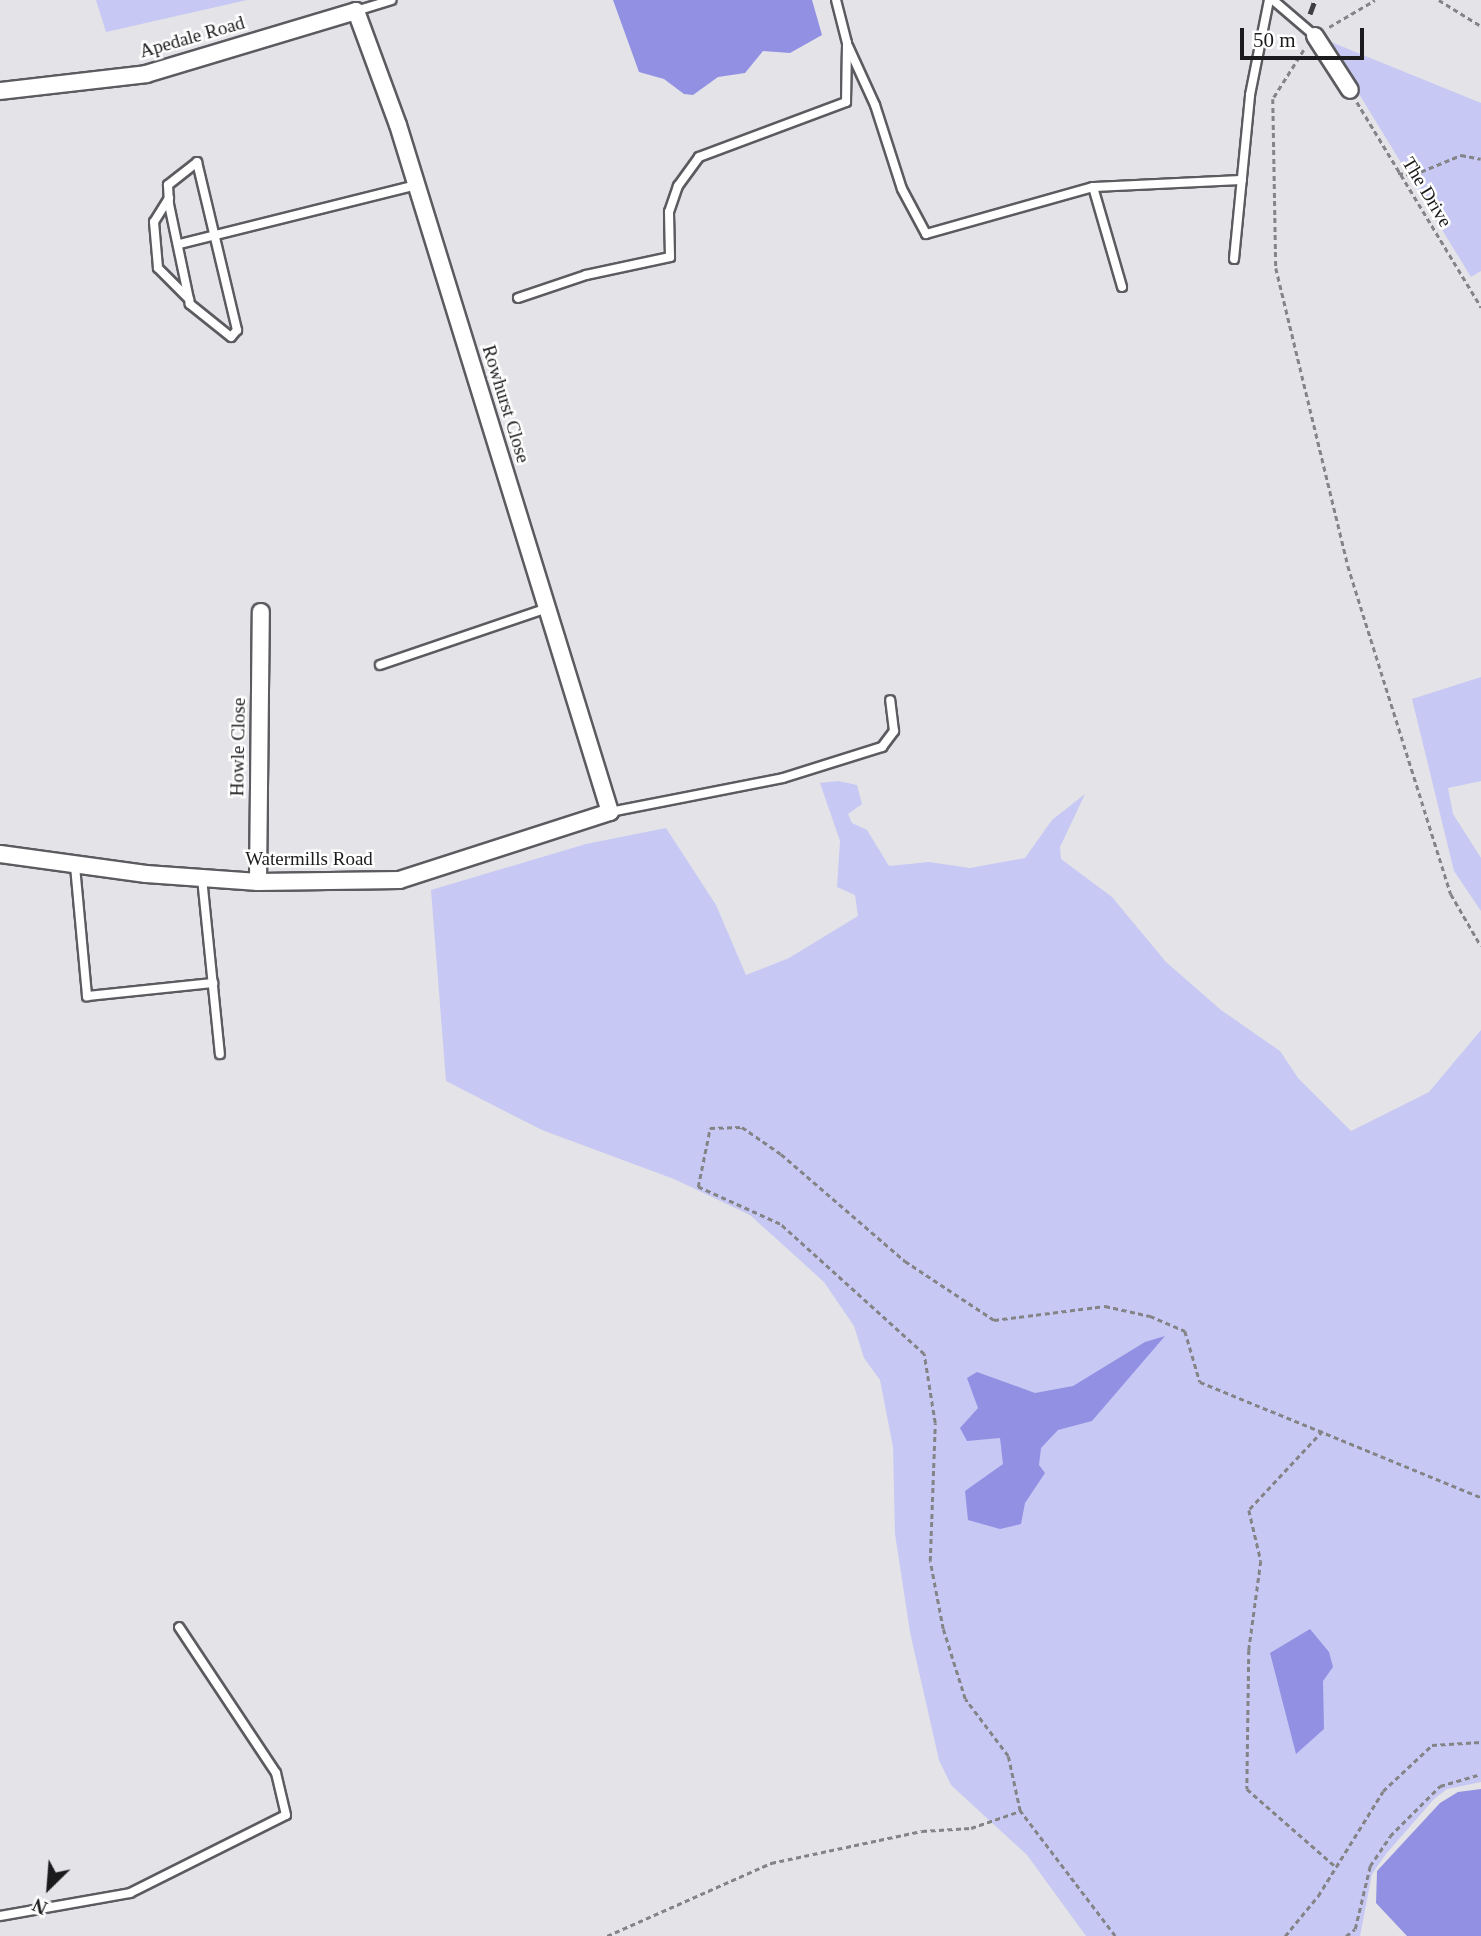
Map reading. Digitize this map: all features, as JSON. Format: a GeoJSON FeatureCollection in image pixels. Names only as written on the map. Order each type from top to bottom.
{"type":"FeatureCollection","features":[{"type":"Feature","properties":{"kind":"street","name":"Apedale Road"},"geometry":{"type":"LineString","coordinates":[[0,92],[146,74],[356,11]]}},
{"type":"Feature","properties":{"kind":"street","name":"Rowhurst Close"},"geometry":{"type":"LineString","coordinates":[[356,11],[417,185],[610,812]]}},
{"type":"Feature","properties":{"kind":"street"},"geometry":{"type":"LineString","coordinates":[[1315,36],[1350,90]]}},
{"type":"Feature","properties":{"kind":"street","name":"Howle Close"},"geometry":{"type":"LineString","coordinates":[[258,882],[261,612]]}},
{"type":"Feature","properties":{"kind":"street","name":"Watermills Road"},"geometry":{"type":"LineString","coordinates":[[0,854],[75,866],[258,882],[400,880],[610,812]]}},
{"type":"Feature","properties":{"kind":"lane","name":"Apedale Road"},"geometry":{"type":"LineString","coordinates":[[356,11],[391,0]]}},
{"type":"Feature","properties":{"kind":"lane"},"geometry":{"type":"LineString","coordinates":[[836,0],[846,43],[875,105],[902,189],[926,233],[1093,187],[1241,180]]}},
{"type":"Feature","properties":{"kind":"lane"},"geometry":{"type":"LineString","coordinates":[[1234,258],[1250,95],[1271,0],[1315,36]]}},
{"type":"Feature","properties":{"kind":"lane"},"geometry":{"type":"LineString","coordinates":[[519,298],[586,275],[670,257],[669,212],[678,186],[699,157],[846,102],[846,43]]}},
{"type":"Feature","properties":{"kind":"lane"},"geometry":{"type":"LineString","coordinates":[[169,198],[154,222],[158,268],[189,299],[231,337],[237,330],[197,162],[168,185],[189,299]]}},
{"type":"Feature","properties":{"kind":"lane"},"geometry":{"type":"LineString","coordinates":[[180,244],[417,185]]}},
{"type":"Feature","properties":{"kind":"lane"},"geometry":{"type":"LineString","coordinates":[[1093,187],[1122,287]]}},
{"type":"Feature","properties":{"kind":"lane"},"geometry":{"type":"LineString","coordinates":[[380,664],[547,608]]}},
{"type":"Feature","properties":{"kind":"lane"},"geometry":{"type":"LineString","coordinates":[[610,812],[771,781],[872,751],[894,731],[890,701]]}},
{"type":"Feature","properties":{"kind":"lane"},"geometry":{"type":"LineString","coordinates":[[75,866],[86,996],[213,983]]}},
{"type":"Feature","properties":{"kind":"lane"},"geometry":{"type":"LineString","coordinates":[[202,878],[220,1054]]}},
{"type":"Feature","properties":{"kind":"lane"},"geometry":{"type":"LineString","coordinates":[[0,1916],[130,1892],[286,1815],[276,1773],[179,1627]]}},
{"type":"Feature","properties":{"kind":"path"},"geometry":{"type":"LineString","coordinates":[[1375,0],[1315,36],[1273,99],[1276,268],[1363,617],[1451,894],[1481,946]]}},
{"type":"Feature","properties":{"kind":"path"},"geometry":{"type":"LineString","coordinates":[[1440,0],[1481,26]]}},
{"type":"Feature","properties":{"kind":"path","name":"The Drive"},"geometry":{"type":"LineString","coordinates":[[1350,90],[1481,307]]}},
{"type":"Feature","properties":{"kind":"path"},"geometry":{"type":"LineString","coordinates":[[1398,173],[1413,175],[1461,155],[1481,159]]}},
{"type":"Feature","properties":{"kind":"path"},"geometry":{"type":"LineString","coordinates":[[1115,1936],[1020,1811],[1008,1756],[965,1699],[943,1629],[930,1561],[935,1423],[924,1354],[780,1224],[698,1186],[710,1128],[742,1127],[781,1154],[905,1261],[994,1320],[1105,1306],[1150,1316],[1185,1331],[1200,1382],[1481,1497]]}},
{"type":"Feature","properties":{"kind":"path"},"geometry":{"type":"LineString","coordinates":[[1323,1431],[1249,1510],[1261,1560],[1249,1650],[1247,1789],[1336,1867]]}},
{"type":"Feature","properties":{"kind":"path"},"geometry":{"type":"LineString","coordinates":[[1285,1936],[1336,1867],[1383,1790],[1432,1745],[1481,1742]]}},
{"type":"Feature","properties":{"kind":"path"},"geometry":{"type":"LineString","coordinates":[[1346,1936],[1355,1929],[1370,1866],[1440,1786],[1481,1774]]}},
{"type":"Feature","properties":{"kind":"path"},"geometry":{"type":"LineString","coordinates":[[607,1936],[771,1863],[922,1832],[971,1828],[1020,1811]]}},
{"type":"Feature","properties":{"kind":"shaded area"},"geometry":{"type":"Polygon","coordinates":[[[96,0],[247,0],[106,32],[96,0]]]}},
{"type":"Feature","properties":{"kind":"shaded area"},"geometry":{"type":"Polygon","coordinates":[[[613,0],[812,0],[822,35],[790,53],[763,51],[745,73],[718,77],[693,95],[684,94],[664,79],[639,72],[613,0]]]}},
{"type":"Feature","properties":{"kind":"shaded area"},"geometry":{"type":"Polygon","coordinates":[[[1326,40],[1481,103],[1481,271],[1471,277],[1326,40]]]}},
{"type":"Feature","properties":{"kind":"shaded area"},"geometry":{"type":"Polygon","coordinates":[[[1481,677],[1481,781],[1448,788],[1453,814],[1481,858],[1481,911],[1454,871],[1412,699],[1481,677]]]}},
{"type":"Feature","properties":{"kind":"shaded area"},"geometry":{"type":"Polygon","coordinates":[[[838,781],[857,785],[862,804],[848,814],[852,823],[867,830],[889,866],[929,862],[970,868],[1025,858],[1052,820],[1085,794],[1060,847],[1061,859],[1112,897],[1166,962],[1221,1010],[1280,1051],[1298,1078],[1351,1131],[1429,1092],[1481,1030],[1481,1782],[1447,1789],[1434,1799],[1386,1854],[1372,1874],[1360,1936],[1086,1936],[1027,1855],[951,1785],[939,1760],[910,1632],[895,1534],[893,1447],[880,1380],[864,1358],[854,1326],[824,1282],[750,1215],[674,1179],[542,1130],[446,1081],[431,890],[586,844],[666,828],[716,905],[746,975],[789,958],[858,916],[855,895],[837,887],[840,841],[820,783],[838,781]]]}},
{"type":"Feature","properties":{"kind":"shaded area"},"geometry":{"type":"Polygon","coordinates":[[[1165,1336],[1092,1421],[1058,1430],[1041,1448],[1039,1465],[1045,1473],[1025,1503],[1021,1524],[1000,1529],[968,1520],[965,1491],[1003,1464],[1000,1438],[967,1441],[960,1428],[978,1408],[967,1378],[977,1372],[1035,1393],[1073,1386],[1145,1342],[1165,1336]]]}},
{"type":"Feature","properties":{"kind":"shaded area"},"geometry":{"type":"Polygon","coordinates":[[[1310,1629],[1329,1652],[1333,1667],[1323,1681],[1324,1729],[1296,1754],[1270,1653],[1310,1629]]]}},
{"type":"Feature","properties":{"kind":"shaded area"},"geometry":{"type":"Polygon","coordinates":[[[1481,1789],[1481,1936],[1407,1936],[1376,1903],[1377,1871],[1440,1803],[1458,1792],[1481,1789]]]}},
{"type":"Feature","properties":{"kind":"railway"},"geometry":{"type":"LineString","coordinates":[[1310,14],[1315,0]]}}]}
